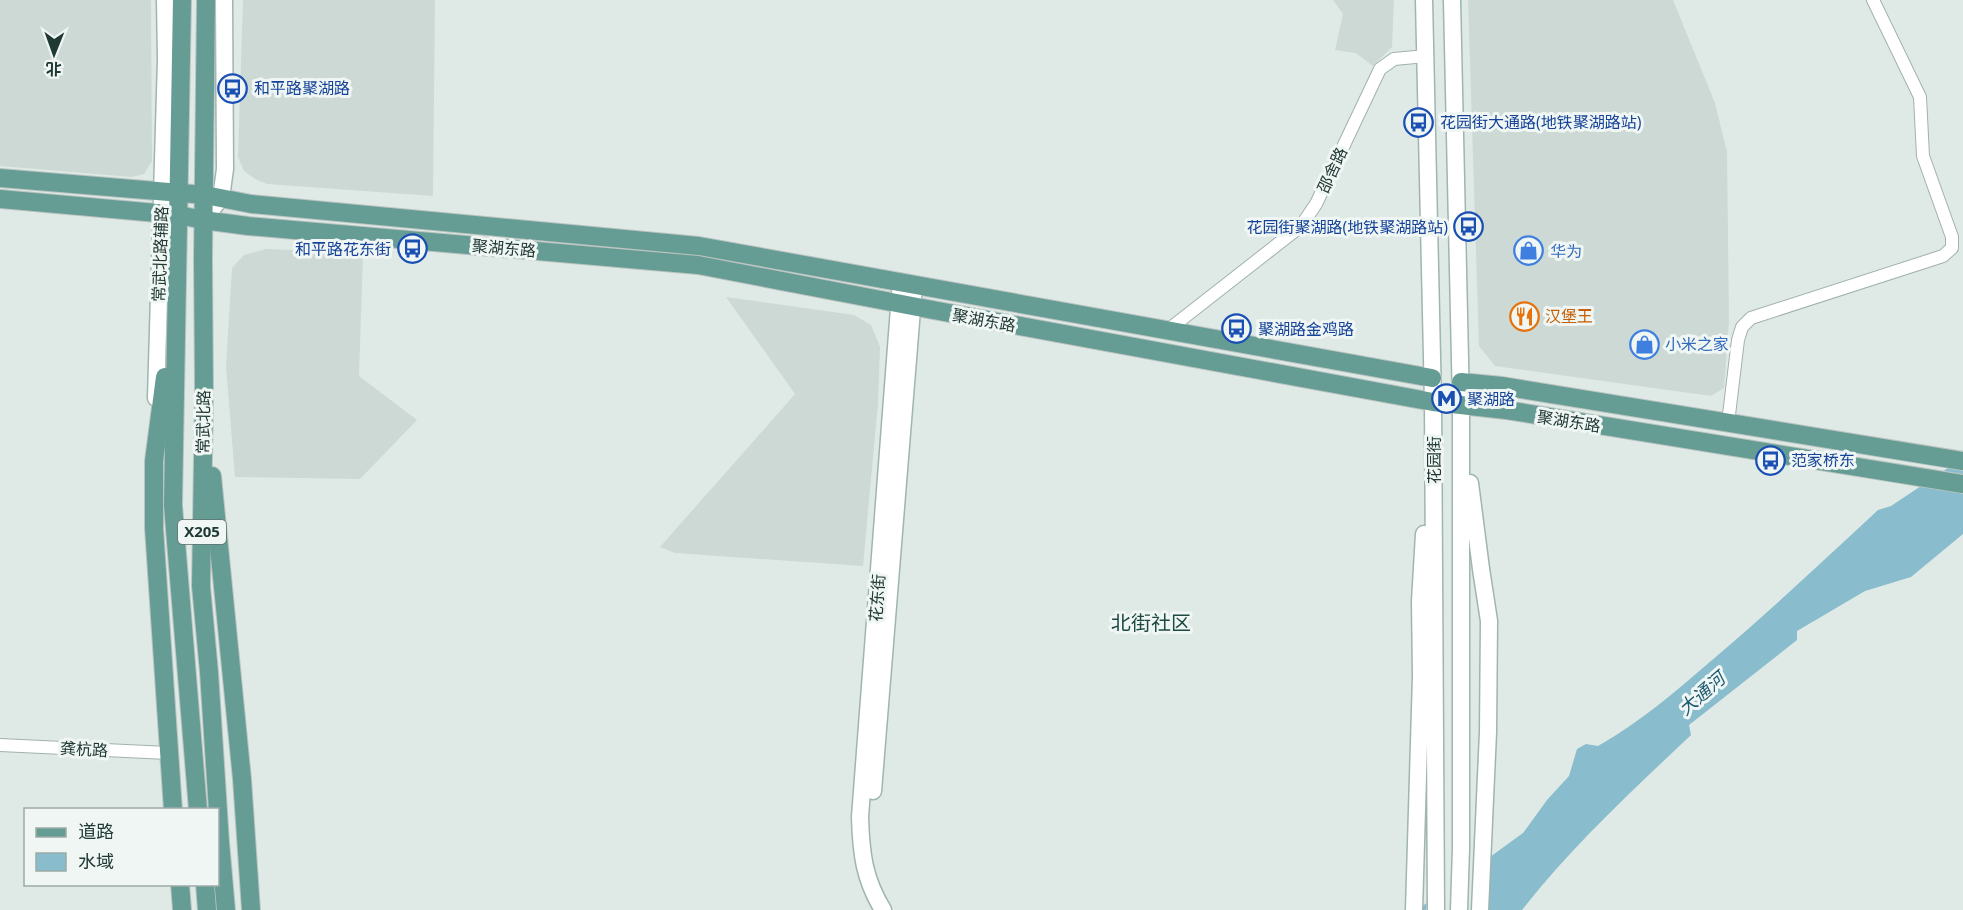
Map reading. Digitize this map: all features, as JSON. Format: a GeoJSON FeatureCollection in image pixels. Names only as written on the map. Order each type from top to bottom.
{"type":"FeatureCollection","features":[{"type":"Feature","properties":{"kind":"main road","name":"常武北路辅路"},"geometry":{"type":"LineString","coordinates":[[165,0],[171,192]]}},
{"type":"Feature","properties":{"kind":"main road","name":"常武北路"},"geometry":{"type":"LineString","coordinates":[[183,0],[170,214],[178,277],[173,505],[198,808]]}},
{"type":"Feature","properties":{"kind":"main road","name":"常武北路"},"geometry":{"type":"LineString","coordinates":[[206,0],[213,197],[203,220],[204,392],[201,586],[218,808]]}},
{"type":"Feature","properties":{"kind":"main road"},"geometry":{"type":"LineString","coordinates":[[213,197],[225,169],[224,0]]}},
{"type":"Feature","properties":{"kind":"main road","name":"花园街"},"geometry":{"type":"LineString","coordinates":[[1424,0],[1433,402],[1436,910]]}},
{"type":"Feature","properties":{"kind":"main road","name":"花园街"},"geometry":{"type":"LineString","coordinates":[[1452,0],[1461,382],[1459,910]]}},
{"type":"Feature","properties":{"kind":"main road","name":"聚湖东路"},"geometry":{"type":"LineString","coordinates":[[0,178],[171,192],[251,204],[699,246],[1432,378],[1502,386],[1956,460]]}},
{"type":"Feature","properties":{"kind":"main road","name":"聚湖东路"},"geometry":{"type":"LineString","coordinates":[[0,199],[698,265],[1433,402],[1506,410],[1963,484]]}},
{"type":"Feature","properties":{"kind":"main road","name":"常武北路辅路"},"geometry":{"type":"LineString","coordinates":[[170,214],[154,461],[173,505]]}},
{"type":"Feature","properties":{"kind":"main road"},"geometry":{"type":"LineString","coordinates":[[173,808],[154,528],[154,461],[178,277]]}},
{"type":"Feature","properties":{"kind":"main road","name":"花东街"},"geometry":{"type":"LineString","coordinates":[[884,910],[873,892],[864,868],[860,843],[860,817],[908,283]]}},
{"type":"Feature","properties":{"kind":"main road","name":"花东街"},"geometry":{"type":"LineString","coordinates":[[895,910],[881,887],[876,869],[871,845],[871,820],[888,623],[906,305]]}},
{"type":"Feature","properties":{"kind":"main road"},"geometry":{"type":"LineString","coordinates":[[204,392],[242,779],[251,910]]}},
{"type":"Feature","properties":{"kind":"main road"},"geometry":{"type":"LineString","coordinates":[[1414,908],[1421,676],[1420,601],[1433,402]]}},
{"type":"Feature","properties":{"kind":"main road"},"geometry":{"type":"LineString","coordinates":[[1461,405],[1480,569],[1489,621],[1488,732],[1480,910]]}},
{"type":"Feature","properties":{"kind":"main road","name":"常武北路"},"geometry":{"type":"LineString","coordinates":[[219,827],[226,910]]}},
{"type":"Feature","properties":{"kind":"main road"},"geometry":{"type":"LineString","coordinates":[[180,886],[182,910]]}},
{"type":"Feature","properties":{"kind":"main road"},"geometry":{"type":"LineString","coordinates":[[205,886],[207,910]]}},
{"type":"Feature","properties":{"kind":"street"},"geometry":{"type":"LineString","coordinates":[[1728,423],[1738,340],[1742,327],[1751,318],[1943,256],[1952,248],[1952,237],[1923,156],[1920,97],[1873,0]]}},
{"type":"Feature","properties":{"kind":"street","name":"邵舍路"},"geometry":{"type":"LineString","coordinates":[[1168,330],[1301,226],[1316,204],[1380,69],[1394,59],[1426,56]]}},
{"type":"Feature","properties":{"kind":"street","name":"龚杭路"},"geometry":{"type":"LineString","coordinates":[[0,745],[168,753]]}},
{"type":"Feature","properties":{"kind":"shaded area"},"geometry":{"type":"Polygon","coordinates":[[[0,0],[151,0],[152,161],[144,174],[132,177],[0,166],[0,0]]]}},
{"type":"Feature","properties":{"kind":"shaded area"},"geometry":{"type":"Polygon","coordinates":[[[243,0],[435,0],[433,196],[267,184],[244,171],[238,157],[243,0]]]}},
{"type":"Feature","properties":{"kind":"shaded area"},"geometry":{"type":"Polygon","coordinates":[[[1333,0],[1394,0],[1392,47],[1373,66],[1356,53],[1335,50],[1343,14],[1333,0]]]}},
{"type":"Feature","properties":{"kind":"shaded area"},"geometry":{"type":"Polygon","coordinates":[[[1468,0],[1673,0],[1715,103],[1727,152],[1729,321],[1724,388],[1711,396],[1495,366],[1479,346],[1468,0]]]}},
{"type":"Feature","properties":{"kind":"shaded area"},"geometry":{"type":"Polygon","coordinates":[[[266,249],[363,253],[359,376],[417,420],[360,479],[235,477],[226,366],[232,268],[244,255],[266,249]]]}},
{"type":"Feature","properties":{"kind":"shaded area"},"geometry":{"type":"Polygon","coordinates":[[[726,297],[854,315],[871,325],[880,347],[878,403],[863,566],[675,553],[660,547],[795,394],[726,297]]]}},
{"type":"Feature","properties":{"kind":"water","name":"大通河"},"geometry":{"type":"Polygon","coordinates":[[[1963,458],[1963,534],[1911,577],[1865,591],[1797,631],[1797,640],[1689,725],[1691,735],[1582,841],[1522,910],[1417,910],[1523,833],[1547,800],[1569,776],[1577,749],[1586,744],[1598,746],[1643,717],[1754,624],[1878,510],[1891,506],[1963,458]]]}},
{"type":"Feature","properties":{"kind":"pier"},"geometry":{"type":"Polygon","coordinates":[[[1484,857],[1480,910],[1426,910],[1427,898],[1484,857]]]}},
{"type":"Feature","properties":{"kind":"place","name":"和平路聚湖路"},"geometry":{"type":"Point","coordinates":[233,88]}},
{"type":"Feature","properties":{"kind":"place","name":"花园街大通路(地铁聚湖路站)"},"geometry":{"type":"Point","coordinates":[1419,122]}},
{"type":"Feature","properties":{"kind":"place","name":"花园街聚湖路(地铁聚湖路站)"},"geometry":{"type":"Point","coordinates":[1469,227]}},
{"type":"Feature","properties":{"kind":"place","name":"和平路花东街"},"geometry":{"type":"Point","coordinates":[412,249]}},
{"type":"Feature","properties":{"kind":"place","name":"华为"},"geometry":{"type":"Point","coordinates":[1529,251]}},
{"type":"Feature","properties":{"kind":"place","name":"汉堡王"},"geometry":{"type":"Point","coordinates":[1524,316]}},
{"type":"Feature","properties":{"kind":"place","name":"聚湖路金鸡路"},"geometry":{"type":"Point","coordinates":[1237,329]}},
{"type":"Feature","properties":{"kind":"place","name":"小米之家"},"geometry":{"type":"Point","coordinates":[1644,344]}},
{"type":"Feature","properties":{"kind":"place","name":"聚湖路"},"geometry":{"type":"Point","coordinates":[1446,399]}},
{"type":"Feature","properties":{"kind":"place","name":"范家桥东"},"geometry":{"type":"Point","coordinates":[1770,460]}},
{"type":"Feature","properties":{"kind":"district","name":"北街社区"},"geometry":{"type":"Point","coordinates":[1151,623]}}]}
